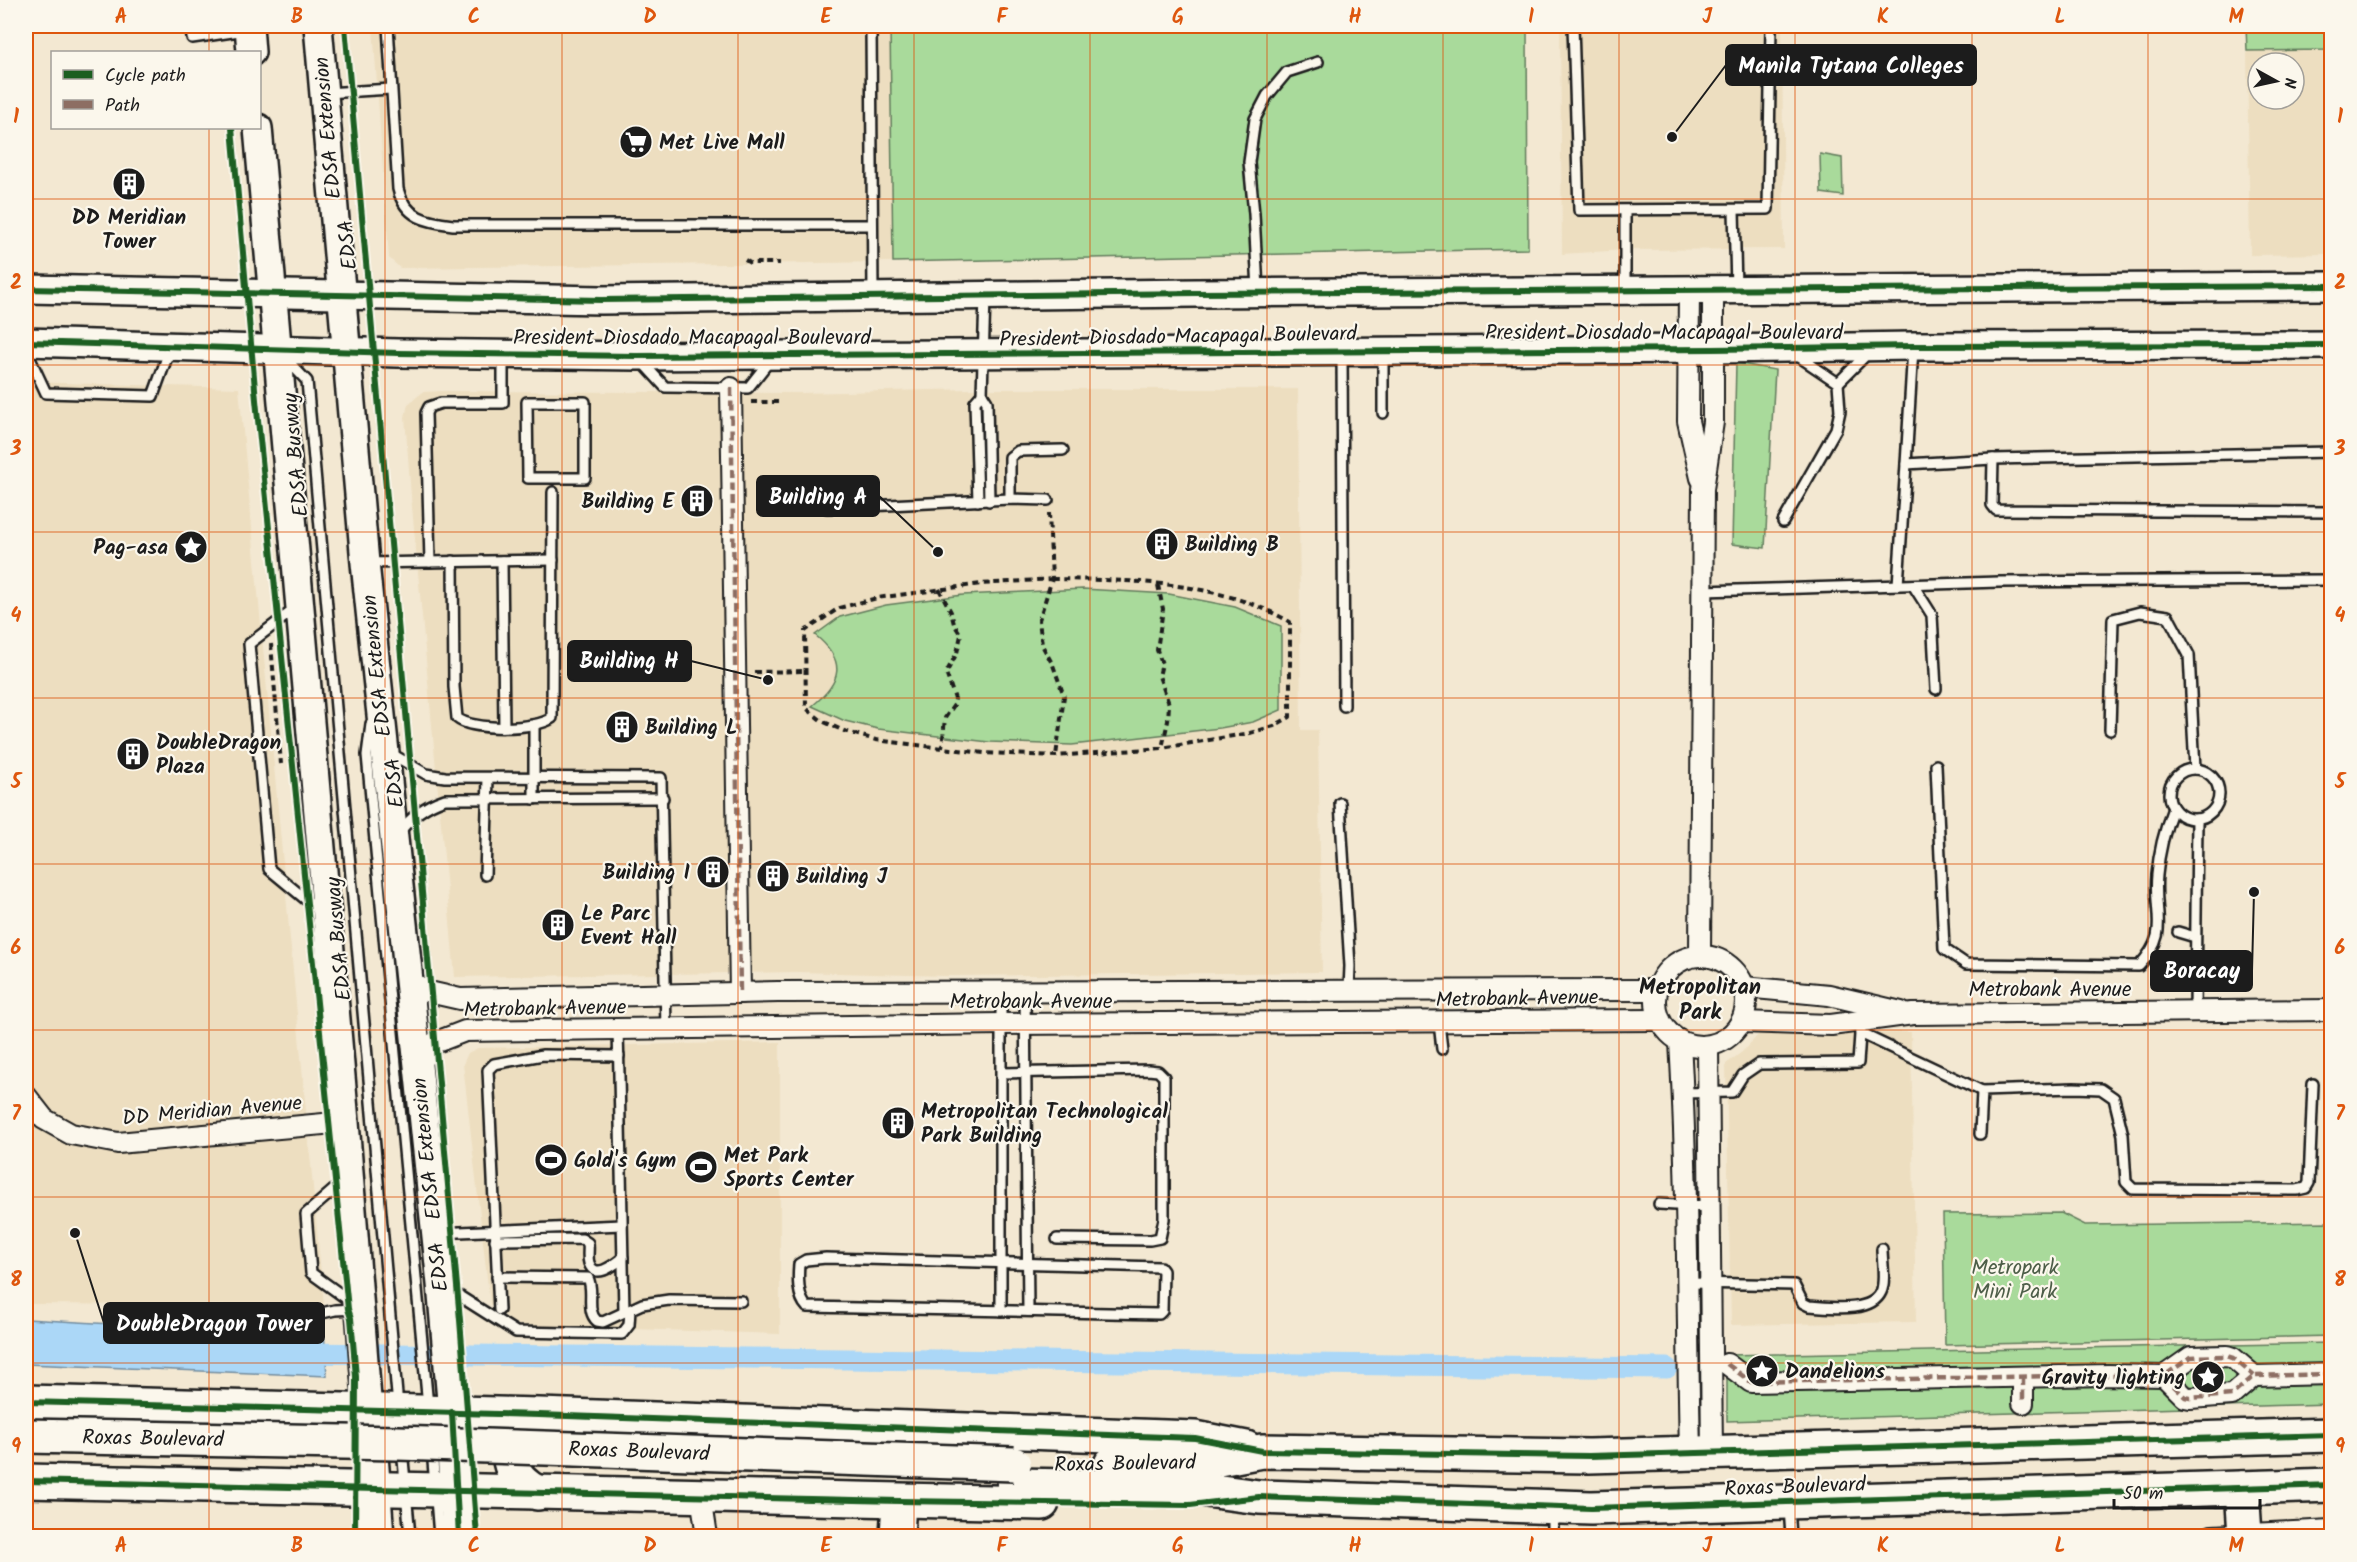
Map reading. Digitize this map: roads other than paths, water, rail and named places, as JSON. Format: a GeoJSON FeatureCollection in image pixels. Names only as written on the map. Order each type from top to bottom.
{"type":"FeatureCollection","features":[{"type":"Feature","properties":{"kind":"highway"},"geometry":{"type":"LineString","coordinates":[[26,1402],[416,1409],[1195,1438],[1262,1451]]}},
{"type":"Feature","properties":{"kind":"highway"},"geometry":{"type":"LineString","coordinates":[[234,1406],[244,1417],[251,1430],[254,1444],[250,1467],[237,1485]]}},
{"type":"Feature","properties":{"kind":"highway"},"geometry":{"type":"LineString","coordinates":[[377,1536],[372,1489],[416,1409]]}},
{"type":"Feature","properties":{"kind":"highway"},"geometry":{"type":"LineString","coordinates":[[416,1409],[432,1491],[459,1536]]}},
{"type":"Feature","properties":{"kind":"highway"},"geometry":{"type":"LineString","coordinates":[[538,1493],[525,1486],[515,1475],[510,1461],[510,1446],[515,1432],[526,1421],[539,1415]]}},
{"type":"Feature","properties":{"kind":"highway","name":"Roxas Boulevard"},"geometry":{"type":"LineString","coordinates":[[26,1456],[397,1465],[1014,1474],[1192,1464],[1262,1451],[1589,1456],[2331,1435]]}},
{"type":"Feature","properties":{"kind":"highway","name":"Roxas Boulevard"},"geometry":{"type":"LineString","coordinates":[[26,1436],[398,1443],[1014,1474],[1553,1522],[1591,1522],[1789,1503],[2331,1485]]}},
{"type":"Feature","properties":{"kind":"highway"},"geometry":{"type":"LineString","coordinates":[[26,1481],[898,1501],[1190,1505],[1259,1497]]}},
{"type":"Feature","properties":{"kind":"highway"},"geometry":{"type":"LineString","coordinates":[[2242,1488],[2245,1535]]}},
{"type":"Feature","properties":{"kind":"highway"},"geometry":{"type":"LineString","coordinates":[[897,1536],[898,1501]]}},
{"type":"Feature","properties":{"kind":"main road","name":"EDSA Extension"},"geometry":{"type":"LineString","coordinates":[[318,26],[365,563],[441,1284],[432,1319],[416,1409]]}},
{"type":"Feature","properties":{"kind":"main road"},"geometry":{"type":"LineString","coordinates":[[258,129],[366,1376],[416,1409]]}},
{"type":"Feature","properties":{"kind":"main road","name":"President Diosdado Macapagal Boulevard"},"geometry":{"type":"LineString","coordinates":[[26,289],[601,300],[2331,286]]}},
{"type":"Feature","properties":{"kind":"main road","name":"President Diosdado Macapagal Boulevard"},"geometry":{"type":"LineString","coordinates":[[26,342],[346,352],[636,356],[776,353],[983,355],[1876,346],[2331,345]]}},
{"type":"Feature","properties":{"kind":"street"},"geometry":{"type":"LineString","coordinates":[[1700,955],[1703,489],[1713,422],[1701,349],[1712,290]]}},
{"type":"Feature","properties":{"kind":"street"},"geometry":{"type":"LineString","coordinates":[[731,388],[740,993]]}},
{"type":"Feature","properties":{"kind":"street"},"geometry":{"type":"LineString","coordinates":[[1700,955],[1727,964],[1737,974],[1744,987],[1745,1011],[1741,1023],[1721,1042],[1708,1046],[1694,1046],[1680,1042],[1668,1033],[1659,1020],[1655,1000],[1662,976],[1673,965],[1686,958],[1700,955]]}},
{"type":"Feature","properties":{"kind":"street","name":"Metrobank Avenue"},"geometry":{"type":"LineString","coordinates":[[409,981],[429,992],[460,999],[740,993],[1001,991],[1657,990]]}},
{"type":"Feature","properties":{"kind":"street","name":"Metrobank Avenue"},"geometry":{"type":"LineString","coordinates":[[1744,987],[1829,995],[1860,1019]]}},
{"type":"Feature","properties":{"kind":"street","name":"Metrobank Avenue"},"geometry":{"type":"LineString","coordinates":[[1741,1023],[1831,1025],[1860,1019],[1913,1014],[2331,1010]]}},
{"type":"Feature","properties":{"kind":"street","name":"Metrobank Avenue"},"geometry":{"type":"LineString","coordinates":[[417,1065],[434,1043],[465,1031],[1002,1024],[1659,1020]]}},
{"type":"Feature","properties":{"kind":"street"},"geometry":{"type":"LineString","coordinates":[[1680,1042],[1689,1283],[1687,1332],[1701,1453]]}},
{"type":"Feature","properties":{"kind":"street"},"geometry":{"type":"LineString","coordinates":[[1701,1453],[1711,1332],[1708,1046]]}},
{"type":"Feature","properties":{"kind":"street","name":"DD Meridian Avenue"},"geometry":{"type":"LineString","coordinates":[[26,1096],[44,1119],[71,1134],[118,1143],[345,1122]]}},
{"type":"Feature","properties":{"kind":"street"},"geometry":{"type":"LineString","coordinates":[[1687,1332],[1711,1332]]}},
{"type":"Feature","properties":{"kind":"street"},"geometry":{"type":"LineString","coordinates":[[1727,1364],[1751,1382],[2164,1376],[2191,1357],[2228,1356],[2254,1376]]}},
{"type":"Feature","properties":{"kind":"street"},"geometry":{"type":"LineString","coordinates":[[2164,1376],[2186,1397],[2190,1398],[2232,1395],[2254,1376],[2331,1374]]}},
{"type":"Feature","properties":{"kind":"street"},"geometry":{"type":"LineString","coordinates":[[2023,1377],[2023,1403]]}},
{"type":"Feature","properties":{"kind":"street"},"geometry":{"type":"LineString","coordinates":[[701,1496],[707,1536]]}},
{"type":"Feature","properties":{"kind":"street"},"geometry":{"type":"LineString","coordinates":[[2212,1536],[2331,1530]]}},
{"type":"Feature","properties":{"kind":"lane"},"geometry":{"type":"LineString","coordinates":[[191,26],[192,38],[250,36]]}},
{"type":"Feature","properties":{"kind":"lane"},"geometry":{"type":"LineString","coordinates":[[388,26],[398,189],[406,210],[416,217],[432,223],[453,225],[872,225]]}},
{"type":"Feature","properties":{"kind":"lane"},"geometry":{"type":"LineString","coordinates":[[871,26],[873,297]]}},
{"type":"Feature","properties":{"kind":"lane"},"geometry":{"type":"LineString","coordinates":[[1573,26],[1579,210],[1624,211],[1768,209],[1771,26]]}},
{"type":"Feature","properties":{"kind":"lane"},"geometry":{"type":"LineString","coordinates":[[1258,293],[1249,162],[1255,119],[1267,96],[1287,72],[1318,62]]}},
{"type":"Feature","properties":{"kind":"lane"},"geometry":{"type":"LineString","coordinates":[[324,93],[391,90]]}},
{"type":"Feature","properties":{"kind":"lane"},"geometry":{"type":"LineString","coordinates":[[1712,290],[1737,246],[1734,210]]}},
{"type":"Feature","properties":{"kind":"lane"},"geometry":{"type":"LineString","coordinates":[[1624,211],[1625,291]]}},
{"type":"Feature","properties":{"kind":"lane"},"geometry":{"type":"LineString","coordinates":[[985,297],[982,394],[987,402],[989,501]]}},
{"type":"Feature","properties":{"kind":"lane"},"geometry":{"type":"LineString","coordinates":[[1783,522],[1836,429],[1840,411],[1838,383],[1876,346]]}},
{"type":"Feature","properties":{"kind":"lane"},"geometry":{"type":"LineString","coordinates":[[1898,585],[1913,346]]}},
{"type":"Feature","properties":{"kind":"lane"},"geometry":{"type":"LineString","coordinates":[[26,350],[46,393],[153,396],[171,347]]}},
{"type":"Feature","properties":{"kind":"lane"},"geometry":{"type":"LineString","coordinates":[[1786,348],[1838,383]]}},
{"type":"Feature","properties":{"kind":"lane","name":"EDSA Busway"},"geometry":{"type":"LineString","coordinates":[[278,350],[307,381],[389,1318],[416,1409],[439,1536]]}},
{"type":"Feature","properties":{"kind":"lane"},"geometry":{"type":"LineString","coordinates":[[1383,350],[1383,413]]}},
{"type":"Feature","properties":{"kind":"lane"},"geometry":{"type":"LineString","coordinates":[[1342,351],[1344,706]]}},
{"type":"Feature","properties":{"kind":"lane"},"geometry":{"type":"LineString","coordinates":[[430,561],[426,413],[429,407],[441,403],[503,403],[503,353]]}},
{"type":"Feature","properties":{"kind":"lane"},"geometry":{"type":"LineString","coordinates":[[636,356],[665,387],[748,388],[776,353]]}},
{"type":"Feature","properties":{"kind":"lane"},"geometry":{"type":"LineString","coordinates":[[978,501],[975,402],[982,394]]}},
{"type":"Feature","properties":{"kind":"lane"},"geometry":{"type":"LineString","coordinates":[[527,402],[585,402],[585,478],[528,478],[527,402]]}},
{"type":"Feature","properties":{"kind":"lane"},"geometry":{"type":"LineString","coordinates":[[1011,499],[1010,457],[1018,451],[1063,450]]}},
{"type":"Feature","properties":{"kind":"lane"},"geometry":{"type":"LineString","coordinates":[[1906,464],[1993,459],[2331,452]]}},
{"type":"Feature","properties":{"kind":"lane"},"geometry":{"type":"LineString","coordinates":[[1993,459],[1992,505],[1996,510],[2331,512]]}},
{"type":"Feature","properties":{"kind":"lane"},"geometry":{"type":"LineString","coordinates":[[453,561],[453,687],[457,718],[464,724],[504,727],[534,725],[552,718],[553,492]]}},
{"type":"Feature","properties":{"kind":"lane"},"geometry":{"type":"LineString","coordinates":[[827,508],[1011,499],[1048,500]]}},
{"type":"Feature","properties":{"kind":"lane"},"geometry":{"type":"LineString","coordinates":[[365,563],[553,560]]}},
{"type":"Feature","properties":{"kind":"lane"},"geometry":{"type":"LineString","coordinates":[[502,561],[504,727]]}},
{"type":"Feature","properties":{"kind":"lane"},"geometry":{"type":"LineString","coordinates":[[1703,591],[1898,585],[2331,580]]}},
{"type":"Feature","properties":{"kind":"lane"},"geometry":{"type":"LineString","coordinates":[[1913,585],[1932,615],[1936,689]]}},
{"type":"Feature","properties":{"kind":"lane"},"geometry":{"type":"LineString","coordinates":[[300,605],[249,644],[269,869],[327,916]]}},
{"type":"Feature","properties":{"kind":"lane"},"geometry":{"type":"LineString","coordinates":[[2110,730],[2113,619],[2140,612],[2168,616],[2189,655],[2195,769]]}},
{"type":"Feature","properties":{"kind":"lane"},"geometry":{"type":"LineString","coordinates":[[378,676],[367,755],[432,1319]]}},
{"type":"Feature","properties":{"kind":"lane"},"geometry":{"type":"LineString","coordinates":[[534,725],[534,799]]}},
{"type":"Feature","properties":{"kind":"lane"},"geometry":{"type":"LineString","coordinates":[[385,750],[426,774],[445,777],[661,778],[666,1029]]}},
{"type":"Feature","properties":{"kind":"lane"},"geometry":{"type":"LineString","coordinates":[[1936,765],[1944,950],[1966,964],[2139,966],[2152,951],[2158,937],[2156,878],[2163,834],[2173,808]]}},
{"type":"Feature","properties":{"kind":"lane"},"geometry":{"type":"LineString","coordinates":[[2195,769],[2210,775],[2219,789],[2219,797],[2212,812],[2197,819],[2184,817],[2173,808],[2170,801],[2170,785],[2180,773],[2195,769]]}},
{"type":"Feature","properties":{"kind":"lane"},"geometry":{"type":"LineString","coordinates":[[485,875],[488,778]]}},
{"type":"Feature","properties":{"kind":"lane"},"geometry":{"type":"LineString","coordinates":[[394,838],[414,814],[429,804],[445,799],[663,798]]}},
{"type":"Feature","properties":{"kind":"lane"},"geometry":{"type":"LineString","coordinates":[[1340,803],[1350,966],[1349,990]]}},
{"type":"Feature","properties":{"kind":"lane"},"geometry":{"type":"LineString","coordinates":[[2194,1012],[2197,819]]}},
{"type":"Feature","properties":{"kind":"lane"},"geometry":{"type":"LineString","coordinates":[[2178,932],[2195,937]]}},
{"type":"Feature","properties":{"kind":"lane"},"geometry":{"type":"LineString","coordinates":[[1001,991],[1003,1263],[1001,1311]]}},
{"type":"Feature","properties":{"kind":"lane"},"geometry":{"type":"LineString","coordinates":[[1025,991],[1028,1311]]}},
{"type":"Feature","properties":{"kind":"lane"},"geometry":{"type":"LineString","coordinates":[[1683,1093],[1732,1092],[1743,1075],[1759,1064],[1858,1063],[1860,1019],[1982,1091],[2101,1089],[2114,1098],[2123,1135],[2126,1182],[2133,1189],[2298,1190],[2306,1188],[2310,1183],[2313,1084]]}},
{"type":"Feature","properties":{"kind":"lane"},"geometry":{"type":"LineString","coordinates":[[1439,1023],[1442,1049]]}},
{"type":"Feature","properties":{"kind":"lane"},"geometry":{"type":"LineString","coordinates":[[441,1284],[516,1332],[622,1334],[629,1325],[623,1258],[618,1029]]}},
{"type":"Feature","properties":{"kind":"lane"},"geometry":{"type":"LineString","coordinates":[[499,1310],[490,1067],[495,1064],[543,1055],[619,1056]]}},
{"type":"Feature","properties":{"kind":"lane"},"geometry":{"type":"LineString","coordinates":[[1002,1073],[1148,1070],[1158,1071],[1164,1077],[1164,1220],[1160,1238],[1150,1240],[1057,1239]]}},
{"type":"Feature","properties":{"kind":"lane"},"geometry":{"type":"LineString","coordinates":[[1980,1134],[1982,1091]]}},
{"type":"Feature","properties":{"kind":"lane"},"geometry":{"type":"LineString","coordinates":[[349,1176],[306,1214],[310,1262],[312,1273],[361,1314]]}},
{"type":"Feature","properties":{"kind":"lane"},"geometry":{"type":"LineString","coordinates":[[1659,1204],[1709,1207]]}},
{"type":"Feature","properties":{"kind":"lane"},"geometry":{"type":"LineString","coordinates":[[495,1236],[622,1225]]}},
{"type":"Feature","properties":{"kind":"lane"},"geometry":{"type":"LineString","coordinates":[[435,1233],[582,1239],[588,1243],[588,1262],[591,1268],[596,1270],[608,1269],[623,1258]]}},
{"type":"Feature","properties":{"kind":"lane"},"geometry":{"type":"LineString","coordinates":[[1689,1283],[1794,1285],[1803,1303],[1809,1306],[1857,1308],[1875,1299],[1882,1290],[1882,1249]]}},
{"type":"Feature","properties":{"kind":"lane"},"geometry":{"type":"LineString","coordinates":[[826,1258],[1003,1263],[1160,1268],[1163,1271],[1162,1311],[1159,1314],[814,1308],[802,1302],[798,1276],[799,1264],[806,1260],[826,1258]]}},
{"type":"Feature","properties":{"kind":"lane"},"geometry":{"type":"LineString","coordinates":[[497,1277],[585,1277],[590,1280],[591,1313],[597,1321],[609,1321],[642,1304],[669,1300],[741,1301]]}},
{"type":"Feature","properties":{"kind":"lane"},"geometry":{"type":"LineString","coordinates":[[136,1313],[309,1316],[335,1310],[361,1314]]}},
{"type":"Feature","properties":{"kind":"lane","name":"EDSA Busway"},"geometry":{"type":"LineString","coordinates":[[410,1536],[432,1491]]}},
{"type":"Feature","properties":{"kind":"lane"},"geometry":{"type":"LineString","coordinates":[[1789,1503],[1791,1536]]}},
{"type":"Feature","properties":{"kind":"water"},"geometry":{"type":"Polygon","coordinates":[[[26,1319],[233,1331],[324,1330],[327,1376],[26,1364],[26,1319]]]}},
{"type":"Feature","properties":{"kind":"waterway"},"geometry":{"type":"LineString","coordinates":[[299,1353],[1667,1368]]}},
{"type":"Feature","properties":{"kind":"place","name":"Manila Tytana Colleges"},"geometry":{"type":"Point","coordinates":[1672,137]}},
{"type":"Feature","properties":{"kind":"place","name":"Met Live Mall"},"geometry":{"type":"Point","coordinates":[636,142]}},
{"type":"Feature","properties":{"kind":"place","name":"DD Meridian Tower"},"geometry":{"type":"Point","coordinates":[129,184]}},
{"type":"Feature","properties":{"kind":"place","name":"Building E"},"geometry":{"type":"Point","coordinates":[697,501]}},
{"type":"Feature","properties":{"kind":"place","name":"Building B"},"geometry":{"type":"Point","coordinates":[1162,544]}},
{"type":"Feature","properties":{"kind":"place","name":"Pag-asa"},"geometry":{"type":"Point","coordinates":[191,547]}},
{"type":"Feature","properties":{"kind":"place","name":"Building A"},"geometry":{"type":"Point","coordinates":[938,552]}},
{"type":"Feature","properties":{"kind":"place","name":"Building H"},"geometry":{"type":"Point","coordinates":[768,680]}},
{"type":"Feature","properties":{"kind":"place","name":"Building L"},"geometry":{"type":"Point","coordinates":[622,727]}},
{"type":"Feature","properties":{"kind":"place","name":"DoubleDragon Plaza"},"geometry":{"type":"Point","coordinates":[133,754]}},
{"type":"Feature","properties":{"kind":"place","name":"Building I"},"geometry":{"type":"Point","coordinates":[713,872]}},
{"type":"Feature","properties":{"kind":"place","name":"Building J"},"geometry":{"type":"Point","coordinates":[773,876]}},
{"type":"Feature","properties":{"kind":"place","name":"Boracay"},"geometry":{"type":"Point","coordinates":[2254,892]}},
{"type":"Feature","properties":{"kind":"place","name":"Le Parc Event Hall"},"geometry":{"type":"Point","coordinates":[558,925]}},
{"type":"Feature","properties":{"kind":"place","name":"Metropolitan Technological Park Building"},"geometry":{"type":"Point","coordinates":[898,1123]}},
{"type":"Feature","properties":{"kind":"place","name":"Gold's Gym"},"geometry":{"type":"Point","coordinates":[551,1160]}},
{"type":"Feature","properties":{"kind":"place","name":"Met Park Sports Center"},"geometry":{"type":"Point","coordinates":[701,1167]}},
{"type":"Feature","properties":{"kind":"place","name":"DoubleDragon Tower"},"geometry":{"type":"Point","coordinates":[75,1233]}},
{"type":"Feature","properties":{"kind":"place","name":"Dandelions"},"geometry":{"type":"Point","coordinates":[1762,1371]}},
{"type":"Feature","properties":{"kind":"place","name":"Gravity lighting"},"geometry":{"type":"Point","coordinates":[2208,1377]}},
{"type":"Feature","properties":{"kind":"district","name":"Metropolitan Park"},"geometry":{"type":"Point","coordinates":[1700,998]}},
{"type":"Feature","properties":{"kind":"park label","name":"Metropark Mini Park"},"geometry":{"type":"Point","coordinates":[2015,1279]}}]}
